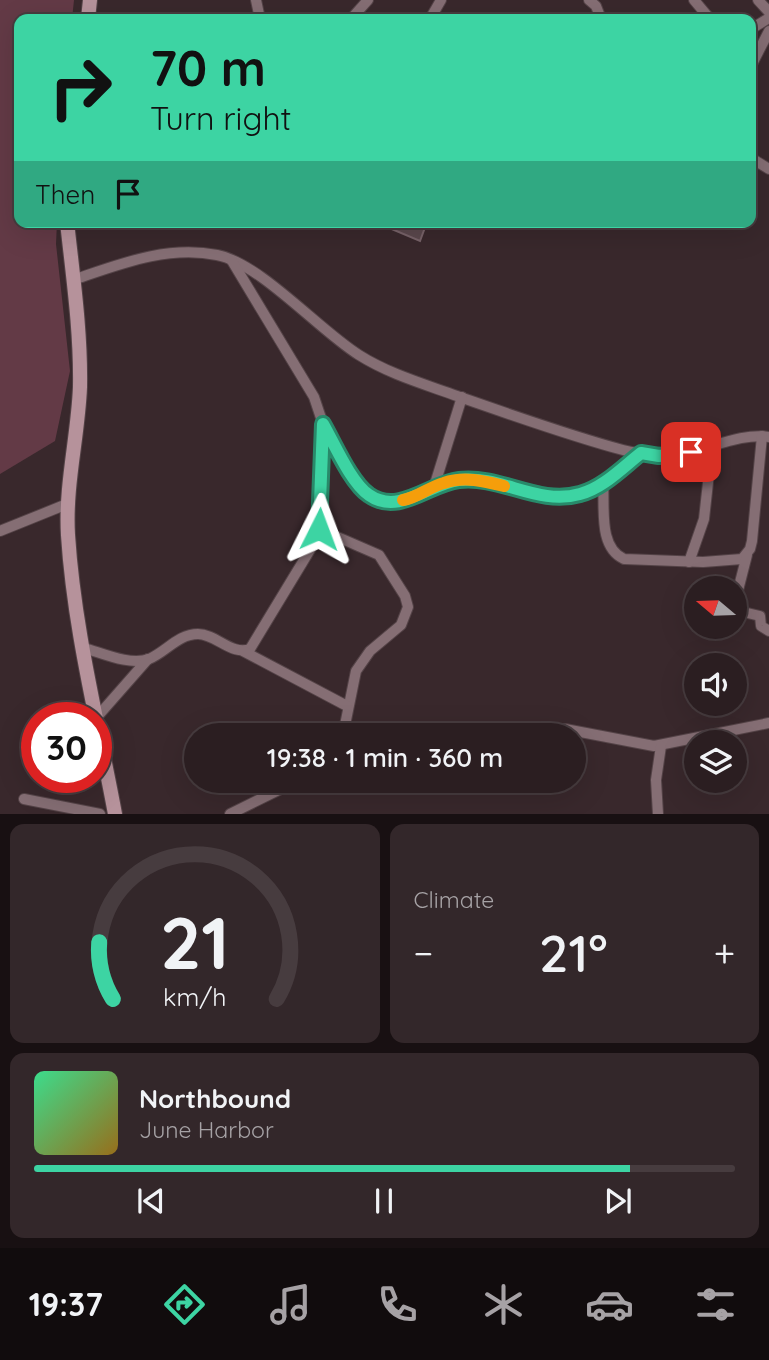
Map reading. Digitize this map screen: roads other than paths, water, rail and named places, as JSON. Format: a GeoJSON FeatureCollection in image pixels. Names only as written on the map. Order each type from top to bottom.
{"type":"FeatureCollection","features":[{"type":"Feature","properties":{"kind":"main road"},"geometry":{"type":"LineString","coordinates":[[68,228],[80,351],[80,390],[67,504],[71,573],[94,702]]}},
{"type":"Feature","properties":{"kind":"main road"},"geometry":{"type":"LineString","coordinates":[[111,793],[115,814]]}},
{"type":"Feature","properties":{"kind":"street"},"geometry":{"type":"LineString","coordinates":[[355,14],[368,0]]}},
{"type":"Feature","properties":{"kind":"street"},"geometry":{"type":"LineString","coordinates":[[694,0],[706,14]]}},
{"type":"Feature","properties":{"kind":"street"},"geometry":{"type":"LineString","coordinates":[[758,0],[769,12]]}},
{"type":"Feature","properties":{"kind":"street"},"geometry":{"type":"LineString","coordinates":[[756,56],[769,31]]}},
{"type":"Feature","properties":{"kind":"street"},"geometry":{"type":"LineString","coordinates":[[73,280],[151,255],[190,252],[220,255],[249,269],[358,355],[387,370],[572,435],[659,456],[766,437],[752,541],[742,576]]}},
{"type":"Feature","properties":{"kind":"street"},"geometry":{"type":"LineString","coordinates":[[232,261],[314,397],[323,424],[358,484],[368,495],[393,502],[408,499],[451,481],[475,479],[537,495],[566,497],[595,488],[641,453]]}},
{"type":"Feature","properties":{"kind":"street"},"geometry":{"type":"LineString","coordinates":[[434,487],[462,397]]}},
{"type":"Feature","properties":{"kind":"street"},"geometry":{"type":"LineString","coordinates":[[243,651],[255,642],[316,540],[319,529],[323,424]]}},
{"type":"Feature","properties":{"kind":"street"},"geometry":{"type":"LineString","coordinates":[[690,562],[704,519],[712,446]]}},
{"type":"Feature","properties":{"kind":"street"},"geometry":{"type":"LineString","coordinates":[[603,483],[607,542],[615,555],[624,559],[690,562],[726,561],[742,559],[747,555]]}},
{"type":"Feature","properties":{"kind":"street"},"geometry":{"type":"LineString","coordinates":[[0,531],[67,504]]}},
{"type":"Feature","properties":{"kind":"street"},"geometry":{"type":"LineString","coordinates":[[319,529],[379,555],[398,584],[408,607],[401,625],[362,660],[356,671],[345,723]]}},
{"type":"Feature","properties":{"kind":"street"},"geometry":{"type":"LineString","coordinates":[[747,612],[760,616],[762,628],[769,631]]}},
{"type":"Feature","properties":{"kind":"street"},"geometry":{"type":"LineString","coordinates":[[111,702],[148,659],[180,639],[201,634],[243,651],[347,706]]}},
{"type":"Feature","properties":{"kind":"street"},"geometry":{"type":"LineString","coordinates":[[84,648],[128,660],[148,659]]}},
{"type":"Feature","properties":{"kind":"street"},"geometry":{"type":"LineString","coordinates":[[586,732],[642,746],[662,746],[769,723]]}},
{"type":"Feature","properties":{"kind":"street"},"geometry":{"type":"LineString","coordinates":[[658,814],[656,780],[662,746]]}},
{"type":"Feature","properties":{"kind":"street"},"geometry":{"type":"LineString","coordinates":[[230,814],[273,793]]}},
{"type":"Feature","properties":{"kind":"street"},"geometry":{"type":"LineString","coordinates":[[24,799],[100,814]]}}]}
